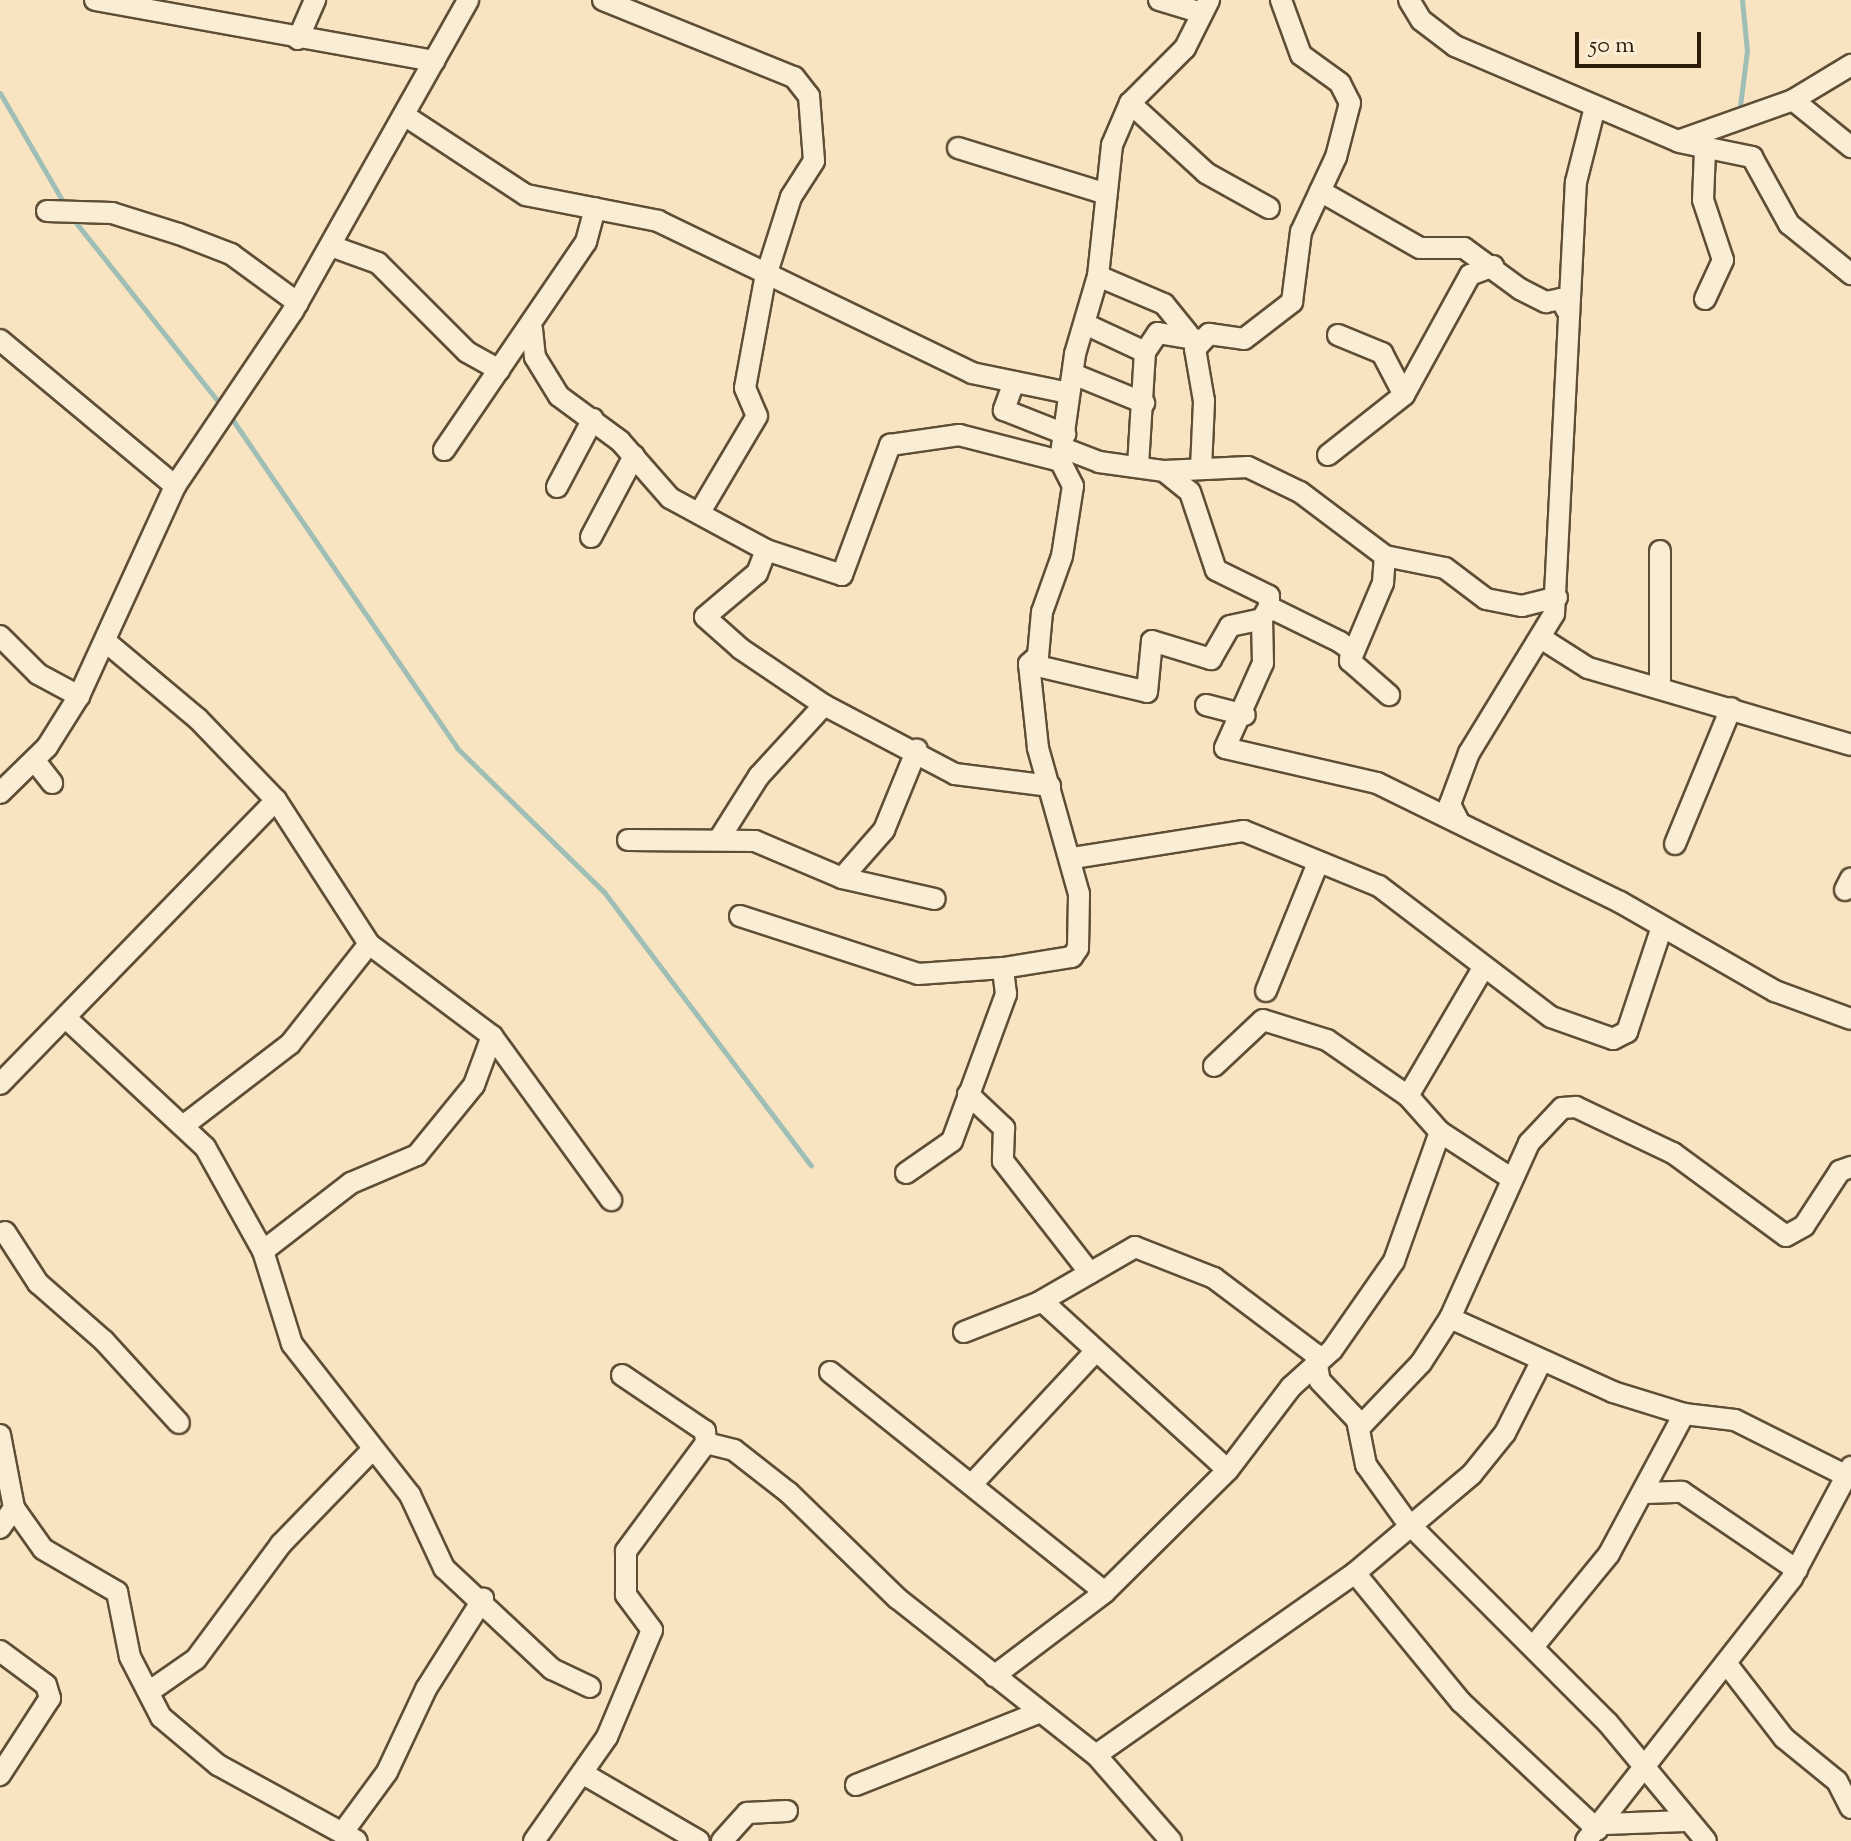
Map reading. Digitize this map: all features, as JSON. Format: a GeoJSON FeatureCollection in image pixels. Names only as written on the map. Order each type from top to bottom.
{"type":"FeatureCollection","features":[{"type":"Feature","properties":{"kind":"street"},"geometry":{"type":"LineString","coordinates":[[95,0],[298,39],[435,61]]}},
{"type":"Feature","properties":{"kind":"street"},"geometry":{"type":"LineString","coordinates":[[298,39],[315,0]]}},
{"type":"Feature","properties":{"kind":"street"},"geometry":{"type":"LineString","coordinates":[[0,793],[35,761],[79,696],[175,486],[298,303],[468,0]]}},
{"type":"Feature","properties":{"kind":"street"},"geometry":{"type":"LineString","coordinates":[[603,0],[794,77],[809,96],[814,161],[791,197],[765,279],[745,388],[757,416],[700,512]]}},
{"type":"Feature","properties":{"kind":"street"},"geometry":{"type":"LineString","coordinates":[[1029,664],[1038,656],[1073,486],[1062,448],[1071,384],[1098,276],[1103,193],[1130,103],[1185,48],[1206,7],[1159,0]]}},
{"type":"Feature","properties":{"kind":"street"},"geometry":{"type":"LineString","coordinates":[[1138,466],[1145,352],[1158,333],[1194,337],[1218,334],[1244,339],[1292,302],[1301,232],[1320,191],[1350,103],[1340,83],[1301,55],[1281,0]]}},
{"type":"Feature","properties":{"kind":"street"},"geometry":{"type":"LineString","coordinates":[[1409,0],[1421,20],[1455,46],[1678,141],[1705,151],[1752,157],[1789,224],[1851,274]]}},
{"type":"Feature","properties":{"kind":"street"},"geometry":{"type":"LineString","coordinates":[[1678,141],[1793,100],[1851,65]]}},
{"type":"Feature","properties":{"kind":"street"},"geometry":{"type":"LineString","coordinates":[[1793,100],[1851,147]]}},
{"type":"Feature","properties":{"kind":"street"},"geometry":{"type":"LineString","coordinates":[[1130,103],[1206,173],[1269,208]]}},
{"type":"Feature","properties":{"kind":"street"},"geometry":{"type":"LineString","coordinates":[[1458,820],[1450,804],[1469,753],[1544,640],[1557,597],[1567,311],[1576,182],[1595,107]]}},
{"type":"Feature","properties":{"kind":"street"},"geometry":{"type":"LineString","coordinates":[[404,115],[526,195],[658,221],[765,279],[972,373],[1014,382],[1071,384],[1144,403]]}},
{"type":"Feature","properties":{"kind":"street"},"geometry":{"type":"LineString","coordinates":[[958,148],[1103,193]]}},
{"type":"Feature","properties":{"kind":"street"},"geometry":{"type":"LineString","coordinates":[[1705,151],[1703,200],[1723,260],[1705,299]]}},
{"type":"Feature","properties":{"kind":"street"},"geometry":{"type":"LineString","coordinates":[[1320,191],[1420,248],[1464,248],[1546,302],[1561,299],[1567,311]]}},
{"type":"Feature","properties":{"kind":"street"},"geometry":{"type":"LineString","coordinates":[[444,450],[499,370],[532,329],[540,306],[586,242],[595,208]]}},
{"type":"Feature","properties":{"kind":"street"},"geometry":{"type":"LineString","coordinates":[[47,211],[112,213],[179,234],[231,254],[298,303]]}},
{"type":"Feature","properties":{"kind":"street"},"geometry":{"type":"LineString","coordinates":[[331,246],[378,263],[467,352],[499,370]]}},
{"type":"Feature","properties":{"kind":"street"},"geometry":{"type":"LineString","coordinates":[[1328,455],[1404,395],[1470,275],[1493,266]]}},
{"type":"Feature","properties":{"kind":"street"},"geometry":{"type":"LineString","coordinates":[[1098,276],[1164,304],[1194,337],[1201,468]]}},
{"type":"Feature","properties":{"kind":"street"},"geometry":{"type":"LineString","coordinates":[[1085,324],[1145,352]]}},
{"type":"Feature","properties":{"kind":"street"},"geometry":{"type":"LineString","coordinates":[[532,329],[535,357],[559,396],[593,419],[634,456],[670,498],[766,550],[842,575],[890,445],[959,435],[1062,448],[1164,471],[1248,467],[1287,486],[1385,556],[1445,568],[1486,599],[1522,606],[1557,597]]}},
{"type":"Feature","properties":{"kind":"street"},"geometry":{"type":"LineString","coordinates":[[1338,335],[1382,353],[1404,395]]}},
{"type":"Feature","properties":{"kind":"street"},"geometry":{"type":"LineString","coordinates":[[0,340],[175,486]]}},
{"type":"Feature","properties":{"kind":"street"},"geometry":{"type":"LineString","coordinates":[[1014,382],[1004,410],[1062,448]]}},
{"type":"Feature","properties":{"kind":"street"},"geometry":{"type":"LineString","coordinates":[[557,487],[593,419]]}},
{"type":"Feature","properties":{"kind":"street"},"geometry":{"type":"LineString","coordinates":[[591,537],[634,456]]}},
{"type":"Feature","properties":{"kind":"street"},"geometry":{"type":"LineString","coordinates":[[1164,471],[1190,492],[1216,570],[1269,596],[1265,613],[1266,643],[1245,715],[1225,748],[1377,783],[1458,820],[1775,991],[1851,1019]]}},
{"type":"Feature","properties":{"kind":"street"},"geometry":{"type":"LineString","coordinates":[[766,550],[757,573],[705,617],[824,705],[917,749],[955,774],[1050,786]]}},
{"type":"Feature","properties":{"kind":"street"},"geometry":{"type":"LineString","coordinates":[[1660,551],[1660,684]]}},
{"type":"Feature","properties":{"kind":"street"},"geometry":{"type":"LineString","coordinates":[[1350,661],[1383,583],[1385,556]]}},
{"type":"Feature","properties":{"kind":"street"},"geometry":{"type":"LineString","coordinates":[[1029,664],[1147,692],[1152,641],[1211,659],[1230,626],[1265,613],[1340,642],[1351,650],[1350,661]]}},
{"type":"Feature","properties":{"kind":"street"},"geometry":{"type":"LineString","coordinates":[[0,636],[38,674],[79,696]]}},
{"type":"Feature","properties":{"kind":"street"},"geometry":{"type":"LineString","coordinates":[[1544,640],[1588,668],[1660,684],[1851,745]]}},
{"type":"Feature","properties":{"kind":"street"},"geometry":{"type":"LineString","coordinates":[[105,641],[198,719],[276,800],[369,944],[492,1036],[611,1200]]}},
{"type":"Feature","properties":{"kind":"street"},"geometry":{"type":"LineString","coordinates":[[1350,661],[1389,695]]}},
{"type":"Feature","properties":{"kind":"street"},"geometry":{"type":"LineString","coordinates":[[740,916],[918,974],[1003,968],[1072,957],[1082,925],[1073,858],[1050,786],[1029,664]]}},
{"type":"Feature","properties":{"kind":"street"},"geometry":{"type":"LineString","coordinates":[[721,836],[759,776],[824,705]]}},
{"type":"Feature","properties":{"kind":"street"},"geometry":{"type":"LineString","coordinates":[[1206,705],[1245,715]]}},
{"type":"Feature","properties":{"kind":"street"},"geometry":{"type":"LineString","coordinates":[[1675,844],[1731,708]]}},
{"type":"Feature","properties":{"kind":"street"},"geometry":{"type":"LineString","coordinates":[[842,878],[884,830],[917,749]]}},
{"type":"Feature","properties":{"kind":"street"},"geometry":{"type":"LineString","coordinates":[[35,761],[52,783]]}},
{"type":"Feature","properties":{"kind":"street"},"geometry":{"type":"LineString","coordinates":[[0,1084],[276,800]]}},
{"type":"Feature","properties":{"kind":"street"},"geometry":{"type":"LineString","coordinates":[[1073,858],[1244,831],[1379,886],[1483,968],[1516,984],[1551,1017],[1622,1039],[1661,930]]}},
{"type":"Feature","properties":{"kind":"street"},"geometry":{"type":"LineString","coordinates":[[628,840],[721,836],[755,841],[842,878],[935,899]]}},
{"type":"Feature","properties":{"kind":"street"},"geometry":{"type":"LineString","coordinates":[[1266,991],[1318,863]]}},
{"type":"Feature","properties":{"kind":"street"},"geometry":{"type":"LineString","coordinates":[[183,1126],[290,1044],[369,944]]}},
{"type":"Feature","properties":{"kind":"street"},"geometry":{"type":"LineString","coordinates":[[906,1173],[952,1141],[1006,994],[1003,968]]}},
{"type":"Feature","properties":{"kind":"street"},"geometry":{"type":"LineString","coordinates":[[1408,1096],[1483,968]]}},
{"type":"Feature","properties":{"kind":"street"},"geometry":{"type":"LineString","coordinates":[[66,1018],[205,1147],[263,1251],[292,1344],[352,1415],[370,1452],[410,1495],[444,1568],[483,1599],[552,1669],[590,1687]]}},
{"type":"Feature","properties":{"kind":"street"},"geometry":{"type":"LineString","coordinates":[[1214,1066],[1263,1020],[1327,1040],[1408,1096],[1440,1132],[1512,1179]]}},
{"type":"Feature","properties":{"kind":"street"},"geometry":{"type":"LineString","coordinates":[[263,1251],[351,1183],[417,1155],[474,1085],[492,1036]]}},
{"type":"Feature","properties":{"kind":"street"},"geometry":{"type":"LineString","coordinates":[[968,1094],[1004,1128],[1003,1161],[1090,1273]]}},
{"type":"Feature","properties":{"kind":"street"},"geometry":{"type":"LineString","coordinates":[[1359,1428],[1421,1363],[1450,1318],[1512,1179],[1549,1115],[1576,1107],[1673,1153],[1786,1236],[1796,1236],[1840,1171],[1851,1167]]}},
{"type":"Feature","properties":{"kind":"street"},"geometry":{"type":"LineString","coordinates":[[994,1676],[1105,1592],[1228,1470],[1316,1366],[1394,1261],[1440,1132]]}},
{"type":"Feature","properties":{"kind":"street"},"geometry":{"type":"LineString","coordinates":[[2,1232],[38,1283],[104,1341],[179,1423]]}},
{"type":"Feature","properties":{"kind":"street"},"geometry":{"type":"LineString","coordinates":[[964,1332],[982,1331],[1042,1301],[1135,1247],[1214,1278],[1305,1346],[1359,1428],[1366,1465],[1407,1522],[1646,1765],[1685,1821],[1706,1841]]}},
{"type":"Feature","properties":{"kind":"street"},"geometry":{"type":"LineString","coordinates":[[1042,1301],[1228,1470]]}},
{"type":"Feature","properties":{"kind":"street"},"geometry":{"type":"LineString","coordinates":[[1450,1318],[1541,1362],[1684,1414],[1735,1420],[1850,1474],[1797,1570],[1596,1832]]}},
{"type":"Feature","properties":{"kind":"street"},"geometry":{"type":"LineString","coordinates":[[974,1482],[1095,1352]]}},
{"type":"Feature","properties":{"kind":"street"},"geometry":{"type":"LineString","coordinates":[[1096,1755],[1355,1573],[1407,1522],[1488,1458],[1541,1362]]}},
{"type":"Feature","properties":{"kind":"street"},"geometry":{"type":"LineString","coordinates":[[830,1372],[974,1482],[1105,1592]]}},
{"type":"Feature","properties":{"kind":"street"},"geometry":{"type":"LineString","coordinates":[[534,1841],[607,1737],[652,1630],[626,1595],[626,1551],[706,1443],[705,1431],[622,1375]]}},
{"type":"Feature","properties":{"kind":"street"},"geometry":{"type":"LineString","coordinates":[[1533,1647],[1609,1554],[1645,1493],[1684,1414]]}},
{"type":"Feature","properties":{"kind":"street"},"geometry":{"type":"LineString","coordinates":[[0,1435],[14,1508],[43,1549],[117,1592],[130,1657],[161,1717],[218,1765],[350,1837],[387,1772],[426,1689],[483,1599]]}},
{"type":"Feature","properties":{"kind":"street"},"geometry":{"type":"LineString","coordinates":[[706,1443],[758,1467],[897,1598],[1096,1755],[1171,1841]]}},
{"type":"Feature","properties":{"kind":"street"},"geometry":{"type":"LineString","coordinates":[[150,1691],[196,1659],[281,1544],[370,1452]]}},
{"type":"Feature","properties":{"kind":"street"},"geometry":{"type":"LineString","coordinates":[[1645,1493],[1682,1492],[1797,1570]]}},
{"type":"Feature","properties":{"kind":"street"},"geometry":{"type":"LineString","coordinates":[[0,1528],[14,1508]]}},
{"type":"Feature","properties":{"kind":"street"},"geometry":{"type":"LineString","coordinates":[[1355,1573],[1461,1702],[1596,1832]]}},
{"type":"Feature","properties":{"kind":"street"},"geometry":{"type":"LineString","coordinates":[[0,1651],[46,1685],[50,1698],[0,1775]]}},
{"type":"Feature","properties":{"kind":"street"},"geometry":{"type":"LineString","coordinates":[[1726,1663],[1784,1738],[1837,1781],[1851,1808]]}},
{"type":"Feature","properties":{"kind":"street"},"geometry":{"type":"LineString","coordinates":[[856,1785],[1040,1712]]}},
{"type":"Feature","properties":{"kind":"street"},"geometry":{"type":"LineString","coordinates":[[582,1773],[699,1841]]}},
{"type":"Feature","properties":{"kind":"street"},"geometry":{"type":"LineString","coordinates":[[722,1841],[747,1813],[787,1811]]}},
{"type":"Feature","properties":{"kind":"street"},"geometry":{"type":"LineString","coordinates":[[1596,1832],[1685,1821]]}},
{"type":"Feature","properties":{"kind":"waterway"},"geometry":{"type":"LineString","coordinates":[[1739,114],[1747,51],[1742,0]]}},
{"type":"Feature","properties":{"kind":"waterway"},"geometry":{"type":"LineString","coordinates":[[0,93],[66,207]]}},
{"type":"Feature","properties":{"kind":"waterway"},"geometry":{"type":"LineString","coordinates":[[73,219],[221,405]]}},
{"type":"Feature","properties":{"kind":"waterway"},"geometry":{"type":"LineString","coordinates":[[230,416],[457,748],[604,892],[811,1166]]}}]}
